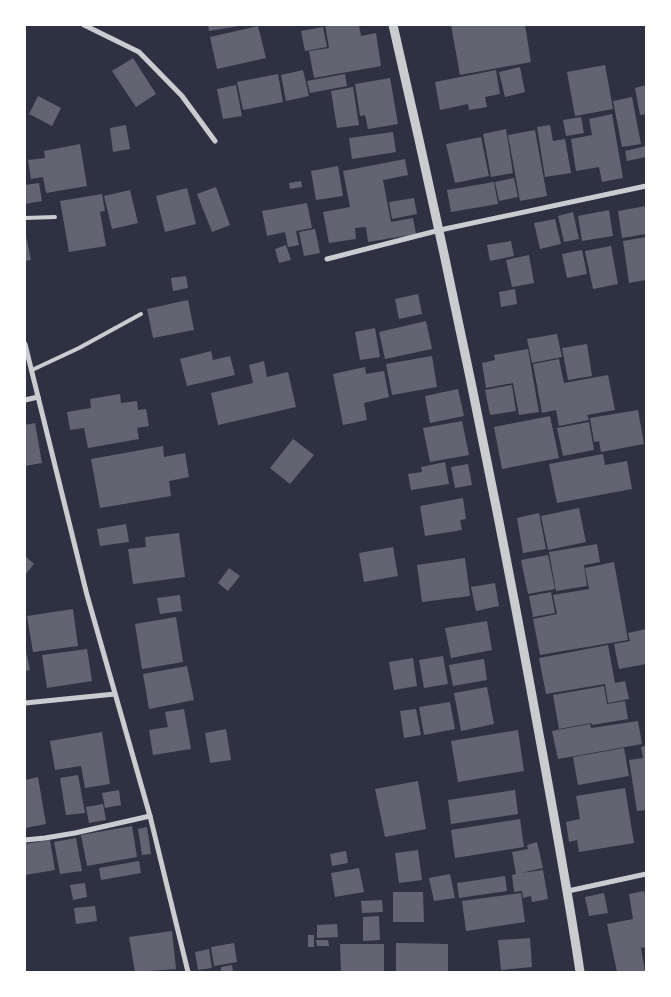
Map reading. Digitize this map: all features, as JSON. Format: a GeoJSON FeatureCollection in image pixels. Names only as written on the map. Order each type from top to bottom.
{"type":"FeatureCollection","features":[{"type":"Feature","properties":{"kind":"street"},"geometry":{"type":"LineString","coordinates":[[84,25],[139,52],[182,96],[215,140]]}},
{"type":"Feature","properties":{"kind":"street"},"geometry":{"type":"LineString","coordinates":[[393,25],[440,230],[504,542],[568,891],[580,972]]}},
{"type":"Feature","properties":{"kind":"street"},"geometry":{"type":"LineString","coordinates":[[328,259],[440,230],[646,186]]}},
{"type":"Feature","properties":{"kind":"street"},"geometry":{"type":"LineString","coordinates":[[25,344],[88,595],[150,816],[188,972]]}},
{"type":"Feature","properties":{"kind":"street"},"geometry":{"type":"LineString","coordinates":[[25,400],[38,398]]}},
{"type":"Feature","properties":{"kind":"street"},"geometry":{"type":"LineString","coordinates":[[25,703],[115,694]]}},
{"type":"Feature","properties":{"kind":"street"},"geometry":{"type":"LineString","coordinates":[[25,840],[75,833],[150,816]]}},
{"type":"Feature","properties":{"kind":"street"},"geometry":{"type":"LineString","coordinates":[[568,891],[646,874]]}},
{"type":"Feature","properties":{"kind":"lane"},"geometry":{"type":"LineString","coordinates":[[25,218],[54,217]]}},
{"type":"Feature","properties":{"kind":"lane"},"geometry":{"type":"LineString","coordinates":[[32,370],[80,348],[141,314]]}},
{"type":"Feature","properties":{"kind":"building"},"geometry":{"type":"Polygon","coordinates":[[[208,25],[239,25],[239,26],[209,31],[208,25]]]}},
{"type":"Feature","properties":{"kind":"building"},"geometry":{"type":"Polygon","coordinates":[[[325,25],[359,25],[361,36],[376,33],[381,66],[314,78],[309,51],[329,48],[325,25]]]}},
{"type":"Feature","properties":{"kind":"building"},"geometry":{"type":"Polygon","coordinates":[[[451,25],[525,25],[531,62],[460,75],[451,25]]]}},
{"type":"Feature","properties":{"kind":"building"},"geometry":{"type":"Polygon","coordinates":[[[258,26],[266,58],[217,69],[210,37],[258,26]]]}},
{"type":"Feature","properties":{"kind":"building"},"geometry":{"type":"Polygon","coordinates":[[[323,27],[327,47],[305,51],[301,31],[323,27]]]}},
{"type":"Feature","properties":{"kind":"building"},"geometry":{"type":"Polygon","coordinates":[[[133,58],[156,94],[136,107],[112,71],[133,58]]]}},
{"type":"Feature","properties":{"kind":"building"},"geometry":{"type":"Polygon","coordinates":[[[605,65],[613,109],[575,116],[567,72],[605,65]]]}},
{"type":"Feature","properties":{"kind":"building"},"geometry":{"type":"Polygon","coordinates":[[[520,67],[525,92],[505,97],[499,72],[520,67]]]}},
{"type":"Feature","properties":{"kind":"building"},"geometry":{"type":"Polygon","coordinates":[[[303,70],[309,96],[286,101],[281,75],[303,70]]]}},
{"type":"Feature","properties":{"kind":"building"},"geometry":{"type":"Polygon","coordinates":[[[496,70],[500,94],[485,97],[487,107],[469,110],[468,104],[440,110],[435,82],[496,70]]]}},
{"type":"Feature","properties":{"kind":"building"},"geometry":{"type":"Polygon","coordinates":[[[278,74],[283,102],[243,110],[237,82],[278,74]]]}},
{"type":"Feature","properties":{"kind":"building"},"geometry":{"type":"Polygon","coordinates":[[[345,74],[347,86],[310,93],[307,81],[345,74]]]}},
{"type":"Feature","properties":{"kind":"building"},"geometry":{"type":"Polygon","coordinates":[[[390,78],[398,124],[368,129],[365,115],[360,116],[355,84],[390,78]]]}},
{"type":"Feature","properties":{"kind":"building"},"geometry":{"type":"Polygon","coordinates":[[[236,85],[242,116],[223,119],[217,89],[236,85]]]}},
{"type":"Feature","properties":{"kind":"building"},"geometry":{"type":"Polygon","coordinates":[[[646,85],[646,114],[640,115],[635,88],[646,85]]]}},
{"type":"Feature","properties":{"kind":"building"},"geometry":{"type":"Polygon","coordinates":[[[353,87],[359,125],[337,128],[331,91],[353,87]]]}},
{"type":"Feature","properties":{"kind":"building"},"geometry":{"type":"Polygon","coordinates":[[[38,96],[61,108],[52,126],[29,114],[38,96]]]}},
{"type":"Feature","properties":{"kind":"building"},"geometry":{"type":"Polygon","coordinates":[[[632,97],[641,144],[622,147],[613,101],[632,97]]]}},
{"type":"Feature","properties":{"kind":"building"},"geometry":{"type":"Polygon","coordinates":[[[612,114],[623,178],[602,182],[599,167],[576,171],[571,139],[592,135],[589,119],[612,114]]]}},
{"type":"Feature","properties":{"kind":"building"},"geometry":{"type":"Polygon","coordinates":[[[581,117],[584,133],[566,136],[563,120],[581,117]]]}},
{"type":"Feature","properties":{"kind":"building"},"geometry":{"type":"Polygon","coordinates":[[[126,125],[130,149],[113,152],[110,128],[126,125]]]}},
{"type":"Feature","properties":{"kind":"building"},"geometry":{"type":"Polygon","coordinates":[[[550,125],[553,141],[565,139],[571,173],[545,177],[537,127],[550,125]]]}},
{"type":"Feature","properties":{"kind":"building"},"geometry":{"type":"Polygon","coordinates":[[[506,129],[513,173],[491,177],[483,134],[506,129]]]}},
{"type":"Feature","properties":{"kind":"building"},"geometry":{"type":"Polygon","coordinates":[[[535,130],[547,196],[520,201],[508,135],[535,130]]]}},
{"type":"Feature","properties":{"kind":"building"},"geometry":{"type":"Polygon","coordinates":[[[393,132],[396,152],[352,159],[349,138],[393,132]]]}},
{"type":"Feature","properties":{"kind":"building"},"geometry":{"type":"Polygon","coordinates":[[[481,137],[489,176],[455,183],[446,144],[481,137]]]}},
{"type":"Feature","properties":{"kind":"building"},"geometry":{"type":"Polygon","coordinates":[[[80,144],[87,186],[46,193],[43,177],[31,179],[28,160],[45,158],[44,151],[80,144]]]}},
{"type":"Feature","properties":{"kind":"building"},"geometry":{"type":"Polygon","coordinates":[[[646,146],[646,157],[627,161],[625,151],[646,146]]]}},
{"type":"Feature","properties":{"kind":"building"},"geometry":{"type":"Polygon","coordinates":[[[405,159],[408,175],[383,180],[391,222],[413,218],[416,234],[368,242],[366,227],[355,228],[356,239],[329,243],[323,212],[350,207],[343,171],[405,159]]]}},
{"type":"Feature","properties":{"kind":"building"},"geometry":{"type":"Polygon","coordinates":[[[338,166],[343,196],[316,200],[311,171],[338,166]]]}},
{"type":"Feature","properties":{"kind":"building"},"geometry":{"type":"Polygon","coordinates":[[[514,178],[518,197],[499,201],[495,182],[514,178]]]}},
{"type":"Feature","properties":{"kind":"building"},"geometry":{"type":"Polygon","coordinates":[[[301,181],[302,187],[290,189],[289,183],[301,181]]]}},
{"type":"Feature","properties":{"kind":"building"},"geometry":{"type":"Polygon","coordinates":[[[494,182],[498,204],[451,212],[447,190],[494,182]]]}},
{"type":"Feature","properties":{"kind":"building"},"geometry":{"type":"Polygon","coordinates":[[[39,183],[42,201],[25,204],[25,185],[39,183]]]}},
{"type":"Feature","properties":{"kind":"building"},"geometry":{"type":"Polygon","coordinates":[[[216,187],[230,225],[212,232],[197,194],[216,187]]]}},
{"type":"Feature","properties":{"kind":"building"},"geometry":{"type":"Polygon","coordinates":[[[187,188],[196,224],[165,232],[156,196],[187,188]]]}},
{"type":"Feature","properties":{"kind":"building"},"geometry":{"type":"Polygon","coordinates":[[[130,190],[138,223],[112,229],[104,196],[130,190]]]}},
{"type":"Feature","properties":{"kind":"building"},"geometry":{"type":"Polygon","coordinates":[[[102,194],[105,211],[100,212],[106,246],[69,252],[60,201],[102,194]]]}},
{"type":"Feature","properties":{"kind":"building"},"geometry":{"type":"Polygon","coordinates":[[[414,198],[417,214],[392,219],[389,202],[414,198]]]}},
{"type":"Feature","properties":{"kind":"building"},"geometry":{"type":"Polygon","coordinates":[[[307,203],[312,228],[296,231],[299,245],[288,247],[285,232],[267,236],[262,211],[307,203]]]}},
{"type":"Feature","properties":{"kind":"building"},"geometry":{"type":"Polygon","coordinates":[[[646,206],[646,234],[622,238],[618,211],[646,206]]]}},
{"type":"Feature","properties":{"kind":"building"},"geometry":{"type":"Polygon","coordinates":[[[609,210],[613,236],[582,241],[578,216],[609,210]]]}},
{"type":"Feature","properties":{"kind":"building"},"geometry":{"type":"Polygon","coordinates":[[[573,212],[579,239],[564,242],[558,216],[573,212]]]}},
{"type":"Feature","properties":{"kind":"building"},"geometry":{"type":"Polygon","coordinates":[[[555,219],[561,244],[540,249],[534,223],[555,219]]]}},
{"type":"Feature","properties":{"kind":"building"},"geometry":{"type":"Polygon","coordinates":[[[315,229],[320,253],[304,256],[299,232],[315,229]]]}},
{"type":"Feature","properties":{"kind":"building"},"geometry":{"type":"Polygon","coordinates":[[[25,231],[31,260],[25,261],[25,231]]]}},
{"type":"Feature","properties":{"kind":"building"},"geometry":{"type":"Polygon","coordinates":[[[646,237],[646,280],[629,283],[623,241],[646,237]]]}},
{"type":"Feature","properties":{"kind":"building"},"geometry":{"type":"Polygon","coordinates":[[[511,241],[514,256],[490,261],[487,245],[511,241]]]}},
{"type":"Feature","properties":{"kind":"building"},"geometry":{"type":"Polygon","coordinates":[[[286,245],[291,260],[279,263],[275,249],[286,245]]]}},
{"type":"Feature","properties":{"kind":"building"},"geometry":{"type":"Polygon","coordinates":[[[611,246],[618,284],[593,289],[585,251],[611,246]]]}},
{"type":"Feature","properties":{"kind":"building"},"geometry":{"type":"Polygon","coordinates":[[[582,250],[587,274],[567,278],[562,254],[582,250]]]}},
{"type":"Feature","properties":{"kind":"building"},"geometry":{"type":"Polygon","coordinates":[[[529,255],[534,283],[512,287],[506,260],[529,255]]]}},
{"type":"Feature","properties":{"kind":"building"},"geometry":{"type":"Polygon","coordinates":[[[186,276],[188,288],[173,291],[171,278],[186,276]]]}},
{"type":"Feature","properties":{"kind":"building"},"geometry":{"type":"Polygon","coordinates":[[[515,289],[517,304],[501,307],[499,292],[515,289]]]}},
{"type":"Feature","properties":{"kind":"building"},"geometry":{"type":"Polygon","coordinates":[[[418,294],[422,314],[399,319],[395,299],[418,294]]]}},
{"type":"Feature","properties":{"kind":"building"},"geometry":{"type":"Polygon","coordinates":[[[188,300],[194,330],[153,338],[147,309],[188,300]]]}},
{"type":"Feature","properties":{"kind":"building"},"geometry":{"type":"Polygon","coordinates":[[[426,321],[432,349],[385,359],[379,332],[426,321]]]}},
{"type":"Feature","properties":{"kind":"building"},"geometry":{"type":"Polygon","coordinates":[[[375,328],[380,357],[360,360],[355,332],[375,328]]]}},
{"type":"Feature","properties":{"kind":"building"},"geometry":{"type":"Polygon","coordinates":[[[557,334],[562,357],[532,363],[527,339],[557,334]]]}},
{"type":"Feature","properties":{"kind":"building"},"geometry":{"type":"Polygon","coordinates":[[[587,344],[592,376],[568,380],[562,348],[587,344]]]}},
{"type":"Feature","properties":{"kind":"building"},"geometry":{"type":"Polygon","coordinates":[[[528,349],[539,412],[519,415],[513,383],[486,388],[482,363],[495,360],[494,355],[528,349]]]}},
{"type":"Feature","properties":{"kind":"building"},"geometry":{"type":"Polygon","coordinates":[[[211,351],[213,360],[230,356],[235,375],[187,386],[180,359],[211,351]]]}},
{"type":"Feature","properties":{"kind":"building"},"geometry":{"type":"Polygon","coordinates":[[[432,356],[437,387],[392,395],[386,364],[432,356]]]}},
{"type":"Feature","properties":{"kind":"building"},"geometry":{"type":"Polygon","coordinates":[[[559,359],[564,383],[608,375],[615,410],[587,415],[589,420],[559,426],[556,410],[542,413],[533,364],[559,359]]]}},
{"type":"Feature","properties":{"kind":"building"},"geometry":{"type":"Polygon","coordinates":[[[264,361],[267,377],[288,372],[296,407],[218,425],[211,393],[253,383],[249,365],[264,361]]]}},
{"type":"Feature","properties":{"kind":"building"},"geometry":{"type":"Polygon","coordinates":[[[365,367],[366,374],[384,371],[389,397],[364,403],[367,420],[343,425],[333,374],[365,367]]]}},
{"type":"Feature","properties":{"kind":"building"},"geometry":{"type":"Polygon","coordinates":[[[512,385],[516,411],[490,415],[485,390],[512,385]]]}},
{"type":"Feature","properties":{"kind":"building"},"geometry":{"type":"Polygon","coordinates":[[[458,389],[464,416],[430,423],[425,396],[458,389]]]}},
{"type":"Feature","properties":{"kind":"building"},"geometry":{"type":"Polygon","coordinates":[[[120,394],[121,403],[137,401],[138,410],[146,409],[149,426],[137,428],[139,439],[88,448],[84,428],[70,430],[67,412],[91,408],[90,399],[120,394]]]}},
{"type":"Feature","properties":{"kind":"building"},"geometry":{"type":"Polygon","coordinates":[[[638,410],[644,444],[601,452],[599,441],[594,442],[590,418],[638,410]]]}},
{"type":"Feature","properties":{"kind":"building"},"geometry":{"type":"Polygon","coordinates":[[[550,416],[559,458],[502,469],[494,427],[550,416]]]}},
{"type":"Feature","properties":{"kind":"building"},"geometry":{"type":"Polygon","coordinates":[[[462,421],[469,455],[430,462],[423,428],[462,421]]]}},
{"type":"Feature","properties":{"kind":"building"},"geometry":{"type":"Polygon","coordinates":[[[589,422],[594,450],[563,456],[557,428],[589,422]]]}},
{"type":"Feature","properties":{"kind":"building"},"geometry":{"type":"Polygon","coordinates":[[[35,423],[42,463],[25,466],[25,425],[35,423]]]}},
{"type":"Feature","properties":{"kind":"building"},"geometry":{"type":"Polygon","coordinates":[[[293,439],[314,455],[290,484],[270,468],[293,439]]]}},
{"type":"Feature","properties":{"kind":"building"},"geometry":{"type":"Polygon","coordinates":[[[163,446],[164,457],[185,453],[189,477],[169,481],[171,496],[100,508],[91,459],[163,446]]]}},
{"type":"Feature","properties":{"kind":"building"},"geometry":{"type":"Polygon","coordinates":[[[603,454],[605,465],[627,461],[632,489],[557,503],[549,464],[603,454]]]}},
{"type":"Feature","properties":{"kind":"building"},"geometry":{"type":"Polygon","coordinates":[[[445,462],[449,484],[411,490],[408,474],[422,472],[421,467],[445,462]]]}},
{"type":"Feature","properties":{"kind":"building"},"geometry":{"type":"Polygon","coordinates":[[[468,464],[472,485],[455,488],[451,467],[468,464]]]}},
{"type":"Feature","properties":{"kind":"building"},"geometry":{"type":"Polygon","coordinates":[[[463,498],[466,519],[460,520],[462,530],[425,536],[420,506],[463,498]]]}},
{"type":"Feature","properties":{"kind":"building"},"geometry":{"type":"Polygon","coordinates":[[[579,508],[586,542],[548,550],[541,516],[579,508]]]}},
{"type":"Feature","properties":{"kind":"building"},"geometry":{"type":"Polygon","coordinates":[[[539,513],[546,549],[523,553],[517,518],[539,513]]]}},
{"type":"Feature","properties":{"kind":"building"},"geometry":{"type":"Polygon","coordinates":[[[126,524],[129,542],[100,546],[97,529],[126,524]]]}},
{"type":"Feature","properties":{"kind":"building"},"geometry":{"type":"Polygon","coordinates":[[[179,533],[185,577],[133,584],[128,549],[146,547],[145,537],[179,533]]]}},
{"type":"Feature","properties":{"kind":"building"},"geometry":{"type":"Polygon","coordinates":[[[597,544],[600,562],[584,565],[587,586],[556,591],[549,552],[597,544]]]}},
{"type":"Feature","properties":{"kind":"building"},"geometry":{"type":"Polygon","coordinates":[[[393,547],[398,576],[364,582],[359,553],[393,547]]]}},
{"type":"Feature","properties":{"kind":"building"},"geometry":{"type":"Polygon","coordinates":[[[548,555],[555,589],[528,594],[521,560],[548,555]]]}},
{"type":"Feature","properties":{"kind":"building"},"geometry":{"type":"Polygon","coordinates":[[[25,556],[34,564],[25,575],[25,556]]]}},
{"type":"Feature","properties":{"kind":"building"},"geometry":{"type":"Polygon","coordinates":[[[465,558],[470,596],[422,602],[417,565],[465,558]]]}},
{"type":"Feature","properties":{"kind":"building"},"geometry":{"type":"Polygon","coordinates":[[[614,562],[628,640],[540,655],[533,619],[557,614],[553,595],[589,589],[585,568],[614,562]]]}},
{"type":"Feature","properties":{"kind":"building"},"geometry":{"type":"Polygon","coordinates":[[[229,568],[240,576],[228,591],[218,583],[229,568]]]}},
{"type":"Feature","properties":{"kind":"building"},"geometry":{"type":"Polygon","coordinates":[[[495,583],[499,606],[476,611],[471,587],[495,583]]]}},
{"type":"Feature","properties":{"kind":"building"},"geometry":{"type":"Polygon","coordinates":[[[551,592],[555,613],[533,617],[529,596],[551,592]]]}},
{"type":"Feature","properties":{"kind":"building"},"geometry":{"type":"Polygon","coordinates":[[[180,595],[182,611],[160,614],[157,598],[180,595]]]}},
{"type":"Feature","properties":{"kind":"building"},"geometry":{"type":"Polygon","coordinates":[[[73,609],[78,646],[33,652],[27,616],[73,609]]]}},
{"type":"Feature","properties":{"kind":"building"},"geometry":{"type":"Polygon","coordinates":[[[176,617],[183,662],[142,669],[135,624],[176,617]]]}},
{"type":"Feature","properties":{"kind":"building"},"geometry":{"type":"Polygon","coordinates":[[[487,621],[492,650],[451,658],[445,628],[487,621]]]}},
{"type":"Feature","properties":{"kind":"building"},"geometry":{"type":"Polygon","coordinates":[[[646,629],[646,664],[619,669],[614,644],[630,641],[628,633],[646,629]]]}},
{"type":"Feature","properties":{"kind":"building"},"geometry":{"type":"Polygon","coordinates":[[[608,645],[615,683],[625,681],[629,699],[608,703],[605,684],[546,694],[539,658],[608,645]]]}},
{"type":"Feature","properties":{"kind":"building"},"geometry":{"type":"Polygon","coordinates":[[[25,647],[30,670],[25,671],[25,647]]]}},
{"type":"Feature","properties":{"kind":"building"},"geometry":{"type":"Polygon","coordinates":[[[87,649],[92,681],[47,688],[42,655],[87,649]]]}},
{"type":"Feature","properties":{"kind":"building"},"geometry":{"type":"Polygon","coordinates":[[[443,656],[448,684],[424,688],[419,660],[443,656]]]}},
{"type":"Feature","properties":{"kind":"building"},"geometry":{"type":"Polygon","coordinates":[[[413,658],[417,686],[394,690],[389,662],[413,658]]]}},
{"type":"Feature","properties":{"kind":"building"},"geometry":{"type":"Polygon","coordinates":[[[484,659],[487,680],[453,686],[449,665],[484,659]]]}},
{"type":"Feature","properties":{"kind":"building"},"geometry":{"type":"Polygon","coordinates":[[[187,666],[194,700],[149,709],[143,674],[187,666]]]}},
{"type":"Feature","properties":{"kind":"building"},"geometry":{"type":"Polygon","coordinates":[[[604,686],[607,704],[625,701],[628,719],[559,729],[553,695],[604,686]]]}},
{"type":"Feature","properties":{"kind":"building"},"geometry":{"type":"Polygon","coordinates":[[[487,687],[494,724],[461,731],[454,693],[487,687]]]}},
{"type":"Feature","properties":{"kind":"building"},"geometry":{"type":"Polygon","coordinates":[[[450,702],[455,729],[424,735],[419,707],[450,702]]]}},
{"type":"Feature","properties":{"kind":"building"},"geometry":{"type":"Polygon","coordinates":[[[184,709],[191,749],[153,755],[149,730],[168,727],[165,712],[184,709]]]}},
{"type":"Feature","properties":{"kind":"building"},"geometry":{"type":"Polygon","coordinates":[[[416,709],[421,735],[404,738],[400,711],[416,709]]]}},
{"type":"Feature","properties":{"kind":"building"},"geometry":{"type":"Polygon","coordinates":[[[638,721],[642,744],[558,759],[552,731],[590,724],[591,728],[638,721]]]}},
{"type":"Feature","properties":{"kind":"building"},"geometry":{"type":"Polygon","coordinates":[[[226,729],[231,760],[210,763],[205,733],[226,729]]]}},
{"type":"Feature","properties":{"kind":"building"},"geometry":{"type":"Polygon","coordinates":[[[518,730],[524,771],[458,782],[451,741],[518,730]]]}},
{"type":"Feature","properties":{"kind":"building"},"geometry":{"type":"Polygon","coordinates":[[[102,732],[110,784],[85,788],[81,766],[55,770],[50,741],[102,732]]]}},
{"type":"Feature","properties":{"kind":"building"},"geometry":{"type":"Polygon","coordinates":[[[646,746],[646,810],[637,811],[629,760],[643,758],[641,747],[646,746]]]}},
{"type":"Feature","properties":{"kind":"building"},"geometry":{"type":"Polygon","coordinates":[[[624,748],[629,776],[578,785],[573,757],[624,748]]]}},
{"type":"Feature","properties":{"kind":"building"},"geometry":{"type":"Polygon","coordinates":[[[78,775],[85,813],[66,815],[60,778],[78,775]]]}},
{"type":"Feature","properties":{"kind":"building"},"geometry":{"type":"Polygon","coordinates":[[[38,777],[46,824],[25,828],[25,780],[38,777]]]}},
{"type":"Feature","properties":{"kind":"building"},"geometry":{"type":"Polygon","coordinates":[[[418,781],[426,829],[385,837],[375,789],[418,781]]]}},
{"type":"Feature","properties":{"kind":"building"},"geometry":{"type":"Polygon","coordinates":[[[625,788],[634,843],[579,852],[577,840],[569,842],[566,822],[580,819],[576,796],[625,788]]]}},
{"type":"Feature","properties":{"kind":"building"},"geometry":{"type":"Polygon","coordinates":[[[119,790],[121,805],[105,808],[102,793],[119,790]]]}},
{"type":"Feature","properties":{"kind":"building"},"geometry":{"type":"Polygon","coordinates":[[[515,790],[518,814],[451,824],[448,800],[515,790]]]}},
{"type":"Feature","properties":{"kind":"building"},"geometry":{"type":"Polygon","coordinates":[[[103,804],[106,820],[89,823],[86,807],[103,804]]]}},
{"type":"Feature","properties":{"kind":"building"},"geometry":{"type":"Polygon","coordinates":[[[520,819],[524,847],[455,858],[451,830],[520,819]]]}},
{"type":"Feature","properties":{"kind":"building"},"geometry":{"type":"Polygon","coordinates":[[[132,826],[137,857],[87,866],[81,835],[132,826]]]}},
{"type":"Feature","properties":{"kind":"building"},"geometry":{"type":"Polygon","coordinates":[[[147,827],[151,854],[142,855],[138,829],[147,827]]]}},
{"type":"Feature","properties":{"kind":"building"},"geometry":{"type":"Polygon","coordinates":[[[76,838],[82,871],[60,874],[54,842],[76,838]]]}},
{"type":"Feature","properties":{"kind":"building"},"geometry":{"type":"Polygon","coordinates":[[[50,840],[55,870],[25,875],[25,844],[50,840]]]}},
{"type":"Feature","properties":{"kind":"building"},"geometry":{"type":"Polygon","coordinates":[[[537,842],[543,868],[521,873],[543,870],[548,899],[532,902],[531,896],[523,898],[522,891],[514,892],[512,875],[516,874],[512,852],[528,849],[527,845],[537,842]]]}},
{"type":"Feature","properties":{"kind":"building"},"geometry":{"type":"Polygon","coordinates":[[[418,850],[422,880],[399,883],[395,853],[418,850]]]}},
{"type":"Feature","properties":{"kind":"building"},"geometry":{"type":"Polygon","coordinates":[[[346,851],[348,863],[332,866],[330,854],[346,851]]]}},
{"type":"Feature","properties":{"kind":"building"},"geometry":{"type":"Polygon","coordinates":[[[139,861],[141,873],[101,880],[99,868],[139,861]]]}},
{"type":"Feature","properties":{"kind":"building"},"geometry":{"type":"Polygon","coordinates":[[[359,868],[364,892],[335,897],[331,873],[359,868]]]}},
{"type":"Feature","properties":{"kind":"building"},"geometry":{"type":"Polygon","coordinates":[[[450,874],[455,898],[434,901],[429,878],[450,874]]]}},
{"type":"Feature","properties":{"kind":"building"},"geometry":{"type":"Polygon","coordinates":[[[505,876],[507,891],[459,898],[457,883],[505,876]]]}},
{"type":"Feature","properties":{"kind":"building"},"geometry":{"type":"Polygon","coordinates":[[[85,883],[87,897],[73,900],[70,885],[85,883]]]}},
{"type":"Feature","properties":{"kind":"building"},"geometry":{"type":"Polygon","coordinates":[[[644,891],[646,901],[646,947],[641,948],[645,972],[617,972],[607,924],[633,919],[629,894],[644,891]]]}},
{"type":"Feature","properties":{"kind":"building"},"geometry":{"type":"Polygon","coordinates":[[[393,892],[423,892],[424,922],[393,922],[393,892]]]}},
{"type":"Feature","properties":{"kind":"building"},"geometry":{"type":"Polygon","coordinates":[[[521,893],[525,922],[466,931],[462,901],[521,893]]]}},
{"type":"Feature","properties":{"kind":"building"},"geometry":{"type":"Polygon","coordinates":[[[604,893],[608,913],[589,916],[585,897],[604,893]]]}},
{"type":"Feature","properties":{"kind":"building"},"geometry":{"type":"Polygon","coordinates":[[[382,900],[383,912],[362,913],[361,901],[382,900]]]}},
{"type":"Feature","properties":{"kind":"building"},"geometry":{"type":"Polygon","coordinates":[[[95,906],[97,921],[76,924],[74,908],[95,906]]]}},
{"type":"Feature","properties":{"kind":"building"},"geometry":{"type":"Polygon","coordinates":[[[379,916],[380,940],[363,941],[363,917],[379,916]]]}},
{"type":"Feature","properties":{"kind":"building"},"geometry":{"type":"Polygon","coordinates":[[[337,924],[338,937],[317,938],[317,925],[337,924]]]}},
{"type":"Feature","properties":{"kind":"building"},"geometry":{"type":"Polygon","coordinates":[[[172,931],[176,969],[135,972],[129,937],[172,931]]]}},
{"type":"Feature","properties":{"kind":"building"},"geometry":{"type":"Polygon","coordinates":[[[308,935],[314,935],[314,947],[308,947],[308,935]]]}},
{"type":"Feature","properties":{"kind":"building"},"geometry":{"type":"Polygon","coordinates":[[[530,938],[532,967],[501,970],[498,940],[530,938]]]}},
{"type":"Feature","properties":{"kind":"building"},"geometry":{"type":"Polygon","coordinates":[[[316,940],[328,940],[329,946],[317,946],[316,940]]]}},
{"type":"Feature","properties":{"kind":"building"},"geometry":{"type":"Polygon","coordinates":[[[234,943],[237,962],[214,966],[211,947],[234,943]]]}},
{"type":"Feature","properties":{"kind":"building"},"geometry":{"type":"Polygon","coordinates":[[[396,943],[448,944],[448,972],[396,972],[396,943]]]}},
{"type":"Feature","properties":{"kind":"building"},"geometry":{"type":"Polygon","coordinates":[[[340,944],[384,944],[384,972],[341,972],[340,944]]]}},
{"type":"Feature","properties":{"kind":"building"},"geometry":{"type":"Polygon","coordinates":[[[209,949],[212,968],[198,970],[195,952],[209,949]]]}},
{"type":"Feature","properties":{"kind":"building"},"geometry":{"type":"Polygon","coordinates":[[[232,965],[233,972],[221,972],[221,967],[232,965]]]}}]}
